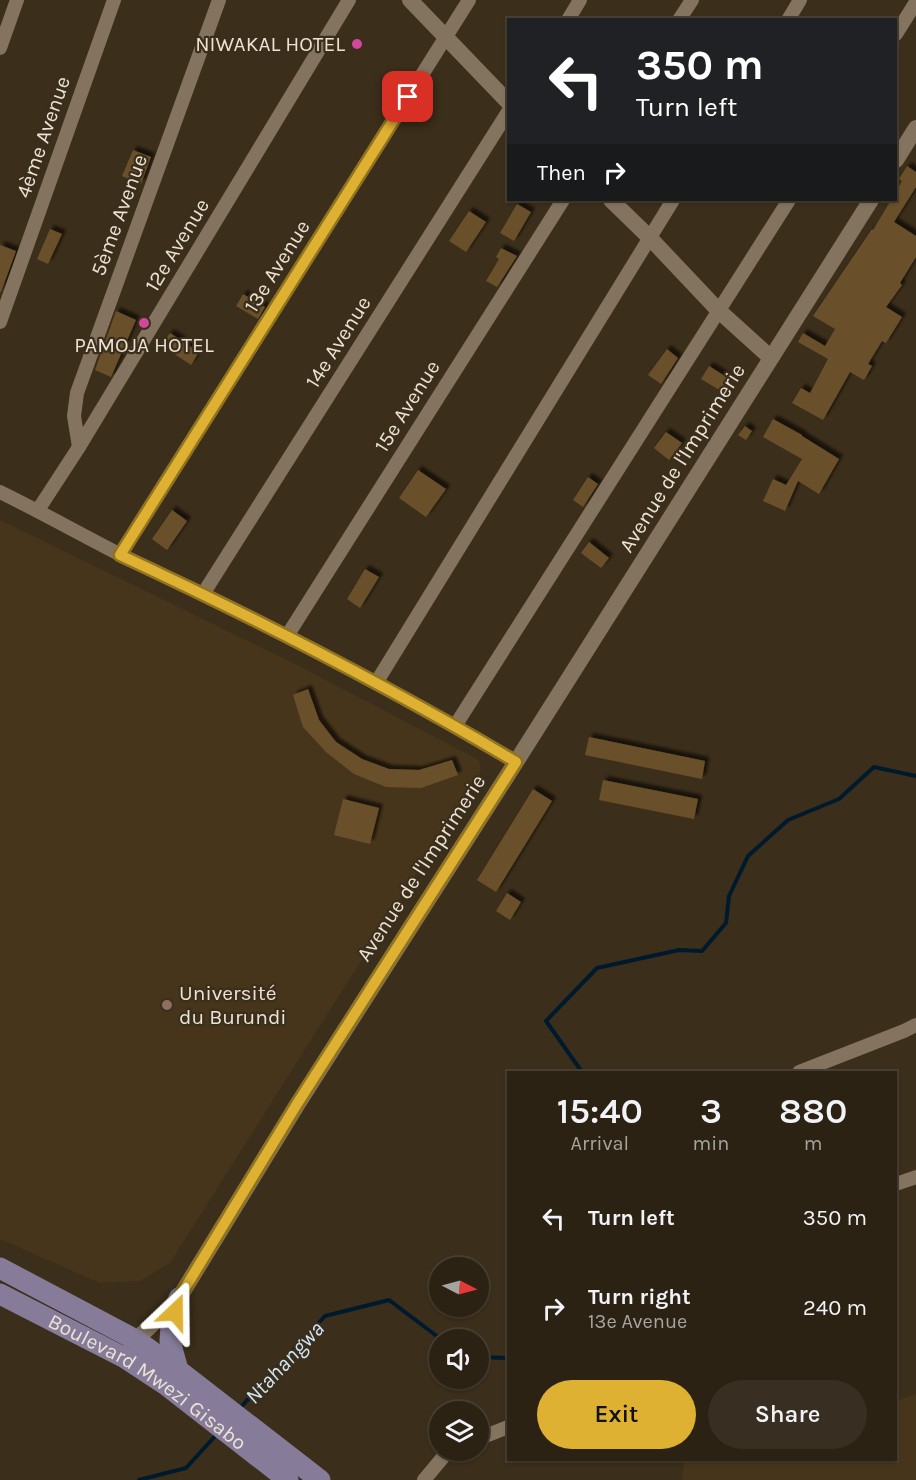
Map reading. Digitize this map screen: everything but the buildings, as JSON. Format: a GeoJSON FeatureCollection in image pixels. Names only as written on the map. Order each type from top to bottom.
{"type":"FeatureCollection","features":[{"type":"Feature","properties":{"kind":"main road","name":"Boulevard Mwezi Gisabo"},"geometry":{"type":"LineString","coordinates":[[0,1268],[186,1384],[282,1467],[320,1480]]}},
{"type":"Feature","properties":{"kind":"main road","name":"Boulevard Mwezi Gisabo"},"geometry":{"type":"LineString","coordinates":[[0,1294],[130,1349],[186,1384]]}},
{"type":"Feature","properties":{"kind":"main road"},"geometry":{"type":"LineString","coordinates":[[179,1298],[171,1326],[170,1341],[186,1384]]}},
{"type":"Feature","properties":{"kind":"street"},"geometry":{"type":"LineString","coordinates":[[0,48],[17,0]]}},
{"type":"Feature","properties":{"kind":"street","name":"4ème Avenue"},"geometry":{"type":"LineString","coordinates":[[0,322],[114,0]]}},
{"type":"Feature","properties":{"kind":"street","name":"5ème Avenue"},"geometry":{"type":"LineString","coordinates":[[79,447],[74,416],[77,393],[219,0]]}},
{"type":"Feature","properties":{"kind":"street","name":"12e Avenue"},"geometry":{"type":"LineString","coordinates":[[38,510],[79,447],[349,0]]}},
{"type":"Feature","properties":{"kind":"street"},"geometry":{"type":"LineString","coordinates":[[410,0],[507,101]]}},
{"type":"Feature","properties":{"kind":"street","name":"13e Avenue"},"geometry":{"type":"LineString","coordinates":[[120,555],[469,0]]}},
{"type":"Feature","properties":{"kind":"street"},"geometry":{"type":"LineString","coordinates":[[569,18],[580,0]]}},
{"type":"Feature","properties":{"kind":"street"},"geometry":{"type":"LineString","coordinates":[[680,18],[692,0]]}},
{"type":"Feature","properties":{"kind":"street"},"geometry":{"type":"LineString","coordinates":[[789,18],[800,0]]}},
{"type":"Feature","properties":{"kind":"street"},"geometry":{"type":"LineString","coordinates":[[897,32],[916,2]]}},
{"type":"Feature","properties":{"kind":"street","name":"14e Avenue"},"geometry":{"type":"LineString","coordinates":[[204,594],[507,114]]}},
{"type":"Feature","properties":{"kind":"street"},"geometry":{"type":"LineString","coordinates":[[897,158],[916,128]]}},
{"type":"Feature","properties":{"kind":"street","name":"15e Avenue"},"geometry":{"type":"LineString","coordinates":[[287,636],[562,201]]}},
{"type":"Feature","properties":{"kind":"street"},"geometry":{"type":"LineString","coordinates":[[612,201],[718,310],[771,358]]}},
{"type":"Feature","properties":{"kind":"street"},"geometry":{"type":"LineString","coordinates":[[376,683],[672,201]]}},
{"type":"Feature","properties":{"kind":"street"},"geometry":{"type":"LineString","coordinates":[[455,726],[788,201]]}},
{"type":"Feature","properties":{"kind":"street","name":"Avenue de l'Imprimerie"},"geometry":{"type":"LineString","coordinates":[[130,1349],[179,1298],[297,1104],[870,201]]}},
{"type":"Feature","properties":{"kind":"street"},"geometry":{"type":"LineString","coordinates":[[0,492],[120,555],[287,636],[455,726],[516,762]]}},
{"type":"Feature","properties":{"kind":"street"},"geometry":{"type":"LineString","coordinates":[[802,1071],[916,1025]]}},
{"type":"Feature","properties":{"kind":"street"},"geometry":{"type":"LineString","coordinates":[[897,1184],[916,1178]]}},
{"type":"Feature","properties":{"kind":"street"},"geometry":{"type":"LineString","coordinates":[[489,1435],[507,1428]]}},
{"type":"Feature","properties":{"kind":"street"},"geometry":{"type":"LineString","coordinates":[[424,1480],[440,1461]]}},
{"type":"Feature","properties":{"kind":"shaded area","name":"Université du Burundi"},"geometry":{"type":"Polygon","coordinates":[[[0,520],[293,663],[479,760],[481,771],[170,1263],[140,1281],[100,1283],[0,1239],[0,520]]]}},
{"type":"Feature","properties":{"kind":"shaded area"},"geometry":{"type":"Polygon","coordinates":[[[916,1394],[916,1480],[682,1480],[684,1461],[897,1461],[897,1401],[916,1394]]]}},
{"type":"Feature","properties":{"kind":"waterway","name":"Ntahangwa"},"geometry":{"type":"LineString","coordinates":[[581,1071],[546,1021],[597,968],[679,950],[702,951],[726,923],[729,896],[748,856],[788,820],[839,799],[874,767],[916,776]]}},
{"type":"Feature","properties":{"kind":"waterway","name":"Ntahangwa"},"geometry":{"type":"LineString","coordinates":[[240,1408],[325,1316],[389,1300],[429,1330]]}},
{"type":"Feature","properties":{"kind":"waterway","name":"Ntahangwa"},"geometry":{"type":"LineString","coordinates":[[489,1357],[507,1358]]}},
{"type":"Feature","properties":{"kind":"waterway","name":"Ntahangwa"},"geometry":{"type":"LineString","coordinates":[[139,1480],[186,1468],[217,1434]]}},
{"type":"Feature","properties":{"kind":"place","name":"NIWAKAL HOTEL"},"geometry":{"type":"Point","coordinates":[357,44]}},
{"type":"Feature","properties":{"kind":"place","name":"PAMOJA HOTEL"},"geometry":{"type":"Point","coordinates":[144,323]}},
{"type":"Feature","properties":{"kind":"place","name":"Université du Burundi"},"geometry":{"type":"Point","coordinates":[167,1005]}},
{"type":"Feature","properties":{"kind":"route"},"geometry":{"type":"LineString","coordinates":[[175,1312],[179,1298],[297,1104],[516,762],[455,726],[287,636],[120,555],[408,97]]}}]}
